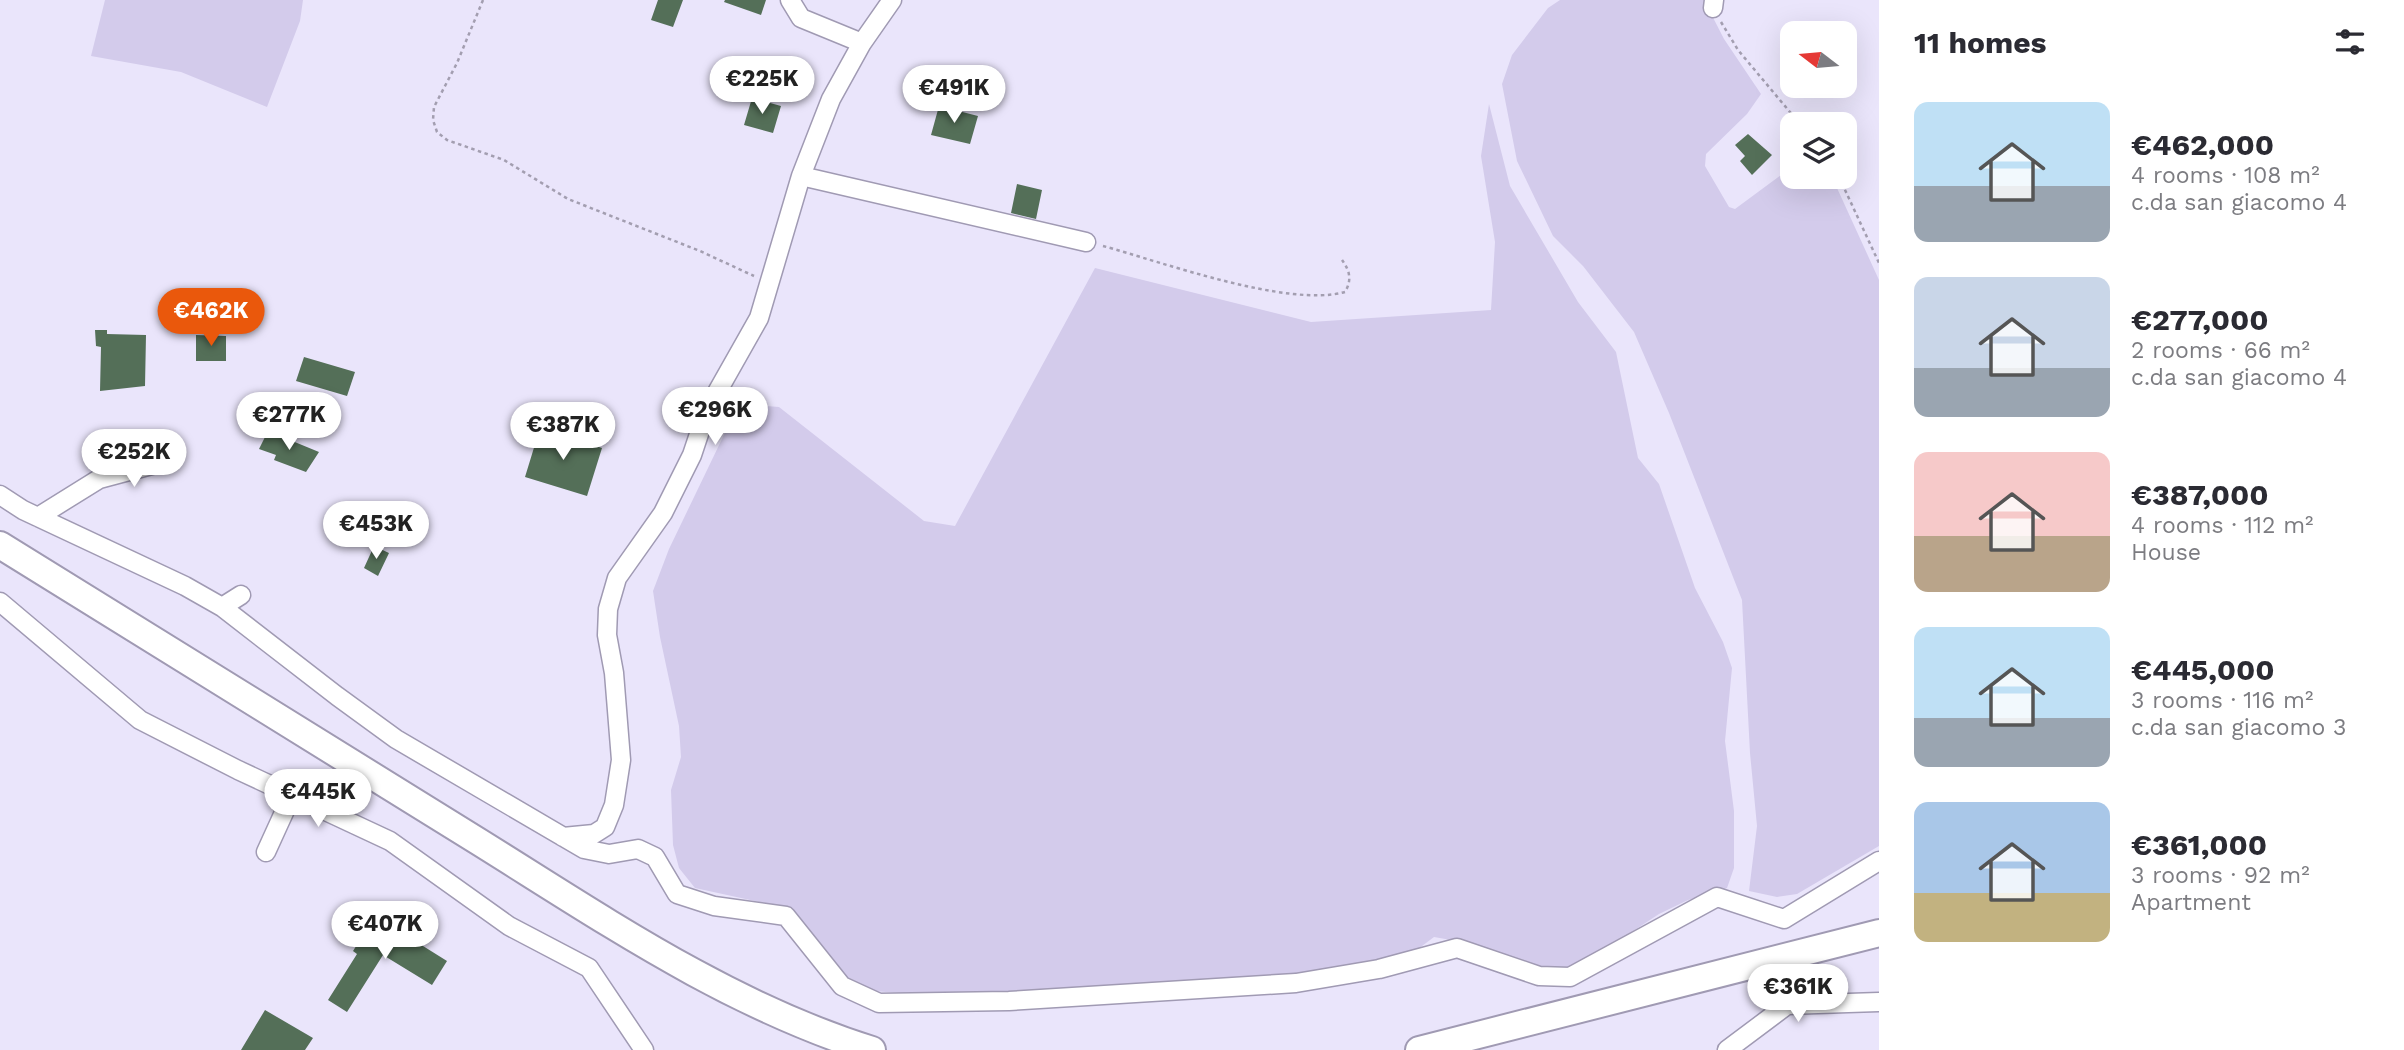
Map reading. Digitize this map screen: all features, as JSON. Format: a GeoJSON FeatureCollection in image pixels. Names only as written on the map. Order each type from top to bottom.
{"type":"FeatureCollection","features":[{"type":"Feature","properties":{"kind":"highway"},"geometry":{"type":"LineString","coordinates":[[0,545],[584,909],[674,962],[756,1005],[872,1050]]}},
{"type":"Feature","properties":{"kind":"highway"},"geometry":{"type":"LineString","coordinates":[[1419,1050],[1879,933]]}},
{"type":"Feature","properties":{"kind":"street"},"geometry":{"type":"LineString","coordinates":[[790,0],[802,18],[862,43]]}},
{"type":"Feature","properties":{"kind":"street"},"geometry":{"type":"LineString","coordinates":[[563,836],[594,834],[605,827],[614,805],[621,760],[614,673],[607,635],[608,609],[617,578],[663,513],[692,455],[707,410],[759,318],[801,176],[804,153],[862,43],[892,0]]}},
{"type":"Feature","properties":{"kind":"street"},"geometry":{"type":"LineString","coordinates":[[801,176],[1086,242]]}},
{"type":"Feature","properties":{"kind":"street"},"geometry":{"type":"LineString","coordinates":[[38,517],[99,479],[159,463]]}},
{"type":"Feature","properties":{"kind":"street"},"geometry":{"type":"LineString","coordinates":[[0,495],[38,517],[185,586],[222,607],[396,738],[584,849],[609,854],[638,849],[655,857],[677,894],[714,906],[786,916],[842,986],[879,1003],[1009,1001],[1296,983],[1380,970],[1457,947],[1539,976],[1570,977],[1717,897],[1784,919],[1879,861]]}},
{"type":"Feature","properties":{"kind":"street"},"geometry":{"type":"LineString","coordinates":[[222,607],[241,595]]}},
{"type":"Feature","properties":{"kind":"street"},"geometry":{"type":"LineString","coordinates":[[0,602],[140,720],[292,796],[390,841],[417,867],[509,926],[589,968],[644,1050]]}},
{"type":"Feature","properties":{"kind":"street"},"geometry":{"type":"LineString","coordinates":[[266,852],[292,796]]}},
{"type":"Feature","properties":{"kind":"street"},"geometry":{"type":"LineString","coordinates":[[1727,1050],[1787,1005],[1879,1003]]}},
{"type":"Feature","properties":{"kind":"path"},"geometry":{"type":"LineString","coordinates":[[483,0],[457,63],[434,107],[433,120],[437,132],[447,140],[504,160],[568,199],[750,273],[768,288]]}},
{"type":"Feature","properties":{"kind":"path"},"geometry":{"type":"LineString","coordinates":[[1713,4],[1738,50],[1790,112]]}},
{"type":"Feature","properties":{"kind":"path"},"geometry":{"type":"LineString","coordinates":[[1845,189],[1879,263]]}},
{"type":"Feature","properties":{"kind":"path"},"geometry":{"type":"LineString","coordinates":[[1086,242],[1220,279],[1313,296],[1345,292],[1350,284],[1349,270],[1342,260]]}},
{"type":"Feature","properties":{"kind":"shaded area"},"geometry":{"type":"Polygon","coordinates":[[[105,0],[303,0],[300,21],[267,107],[181,72],[91,56],[105,0]]]}},
{"type":"Feature","properties":{"kind":"shaded area"},"geometry":{"type":"Polygon","coordinates":[[[1560,0],[1704,0],[1724,39],[1761,94],[1747,114],[1706,154],[1705,166],[1729,207],[1735,209],[1780,176],[1780,189],[1837,189],[1879,280],[1879,846],[1797,894],[1777,897],[1749,891],[1757,826],[1750,753],[1742,600],[1669,413],[1634,332],[1583,266],[1553,236],[1517,161],[1502,84],[1512,55],[1548,8],[1560,0]]]}},
{"type":"Feature","properties":{"kind":"shaded area"},"geometry":{"type":"Polygon","coordinates":[[[1489,104],[1510,186],[1578,302],[1616,352],[1638,458],[1659,484],[1695,588],[1723,642],[1732,668],[1725,741],[1734,811],[1734,868],[1727,888],[1688,900],[1659,914],[1580,966],[1555,972],[1434,937],[1414,952],[1331,975],[1016,994],[925,995],[873,991],[852,984],[797,921],[778,906],[695,888],[679,868],[673,845],[671,790],[681,757],[679,726],[653,591],[669,549],[735,412],[754,405],[779,407],[924,521],[955,526],[1095,268],[1311,322],[1491,310],[1495,242],[1481,156],[1489,104]]]}},
{"type":"Feature","properties":{"kind":"building"},"geometry":{"type":"Polygon","coordinates":[[[658,0],[683,0],[673,27],[651,20],[658,0]]]}},
{"type":"Feature","properties":{"kind":"building"},"geometry":{"type":"Polygon","coordinates":[[[766,0],[761,15],[724,2],[766,0]]]}},
{"type":"Feature","properties":{"kind":"building"},"geometry":{"type":"Polygon","coordinates":[[[752,98],[781,106],[773,133],[744,125],[752,98]]]}},
{"type":"Feature","properties":{"kind":"building"},"geometry":{"type":"Polygon","coordinates":[[[939,106],[978,116],[970,144],[931,135],[939,106]]]}},
{"type":"Feature","properties":{"kind":"building"},"geometry":{"type":"Polygon","coordinates":[[[1748,134],[1772,155],[1752,175],[1740,161],[1745,156],[1735,145],[1748,134]]]}},
{"type":"Feature","properties":{"kind":"building"},"geometry":{"type":"Polygon","coordinates":[[[1017,184],[1042,190],[1036,219],[1011,213],[1017,184]]]}},
{"type":"Feature","properties":{"kind":"building"},"geometry":{"type":"Polygon","coordinates":[[[95,330],[107,330],[107,334],[146,335],[145,386],[100,391],[101,347],[96,346],[95,330]]]}},
{"type":"Feature","properties":{"kind":"building"},"geometry":{"type":"Polygon","coordinates":[[[196,335],[226,336],[226,361],[196,361],[196,335]]]}},
{"type":"Feature","properties":{"kind":"building"},"geometry":{"type":"Polygon","coordinates":[[[304,357],[355,372],[347,396],[296,381],[304,357]]]}},
{"type":"Feature","properties":{"kind":"building"},"geometry":{"type":"Polygon","coordinates":[[[540,428],[602,448],[587,496],[525,477],[540,428]]]}},
{"type":"Feature","properties":{"kind":"building"},"geometry":{"type":"Polygon","coordinates":[[[268,431],[319,452],[306,472],[274,460],[276,455],[259,449],[268,431]]]}},
{"type":"Feature","properties":{"kind":"building"},"geometry":{"type":"Polygon","coordinates":[[[374,546],[389,553],[378,576],[364,568],[374,546]]]}},
{"type":"Feature","properties":{"kind":"building"},"geometry":{"type":"Polygon","coordinates":[[[375,916],[447,961],[432,985],[383,955],[347,1012],[328,1000],[357,954],[353,951],[375,916]]]}},
{"type":"Feature","properties":{"kind":"building"},"geometry":{"type":"Polygon","coordinates":[[[265,1010],[313,1038],[305,1050],[241,1050],[265,1010]]]}}]}
